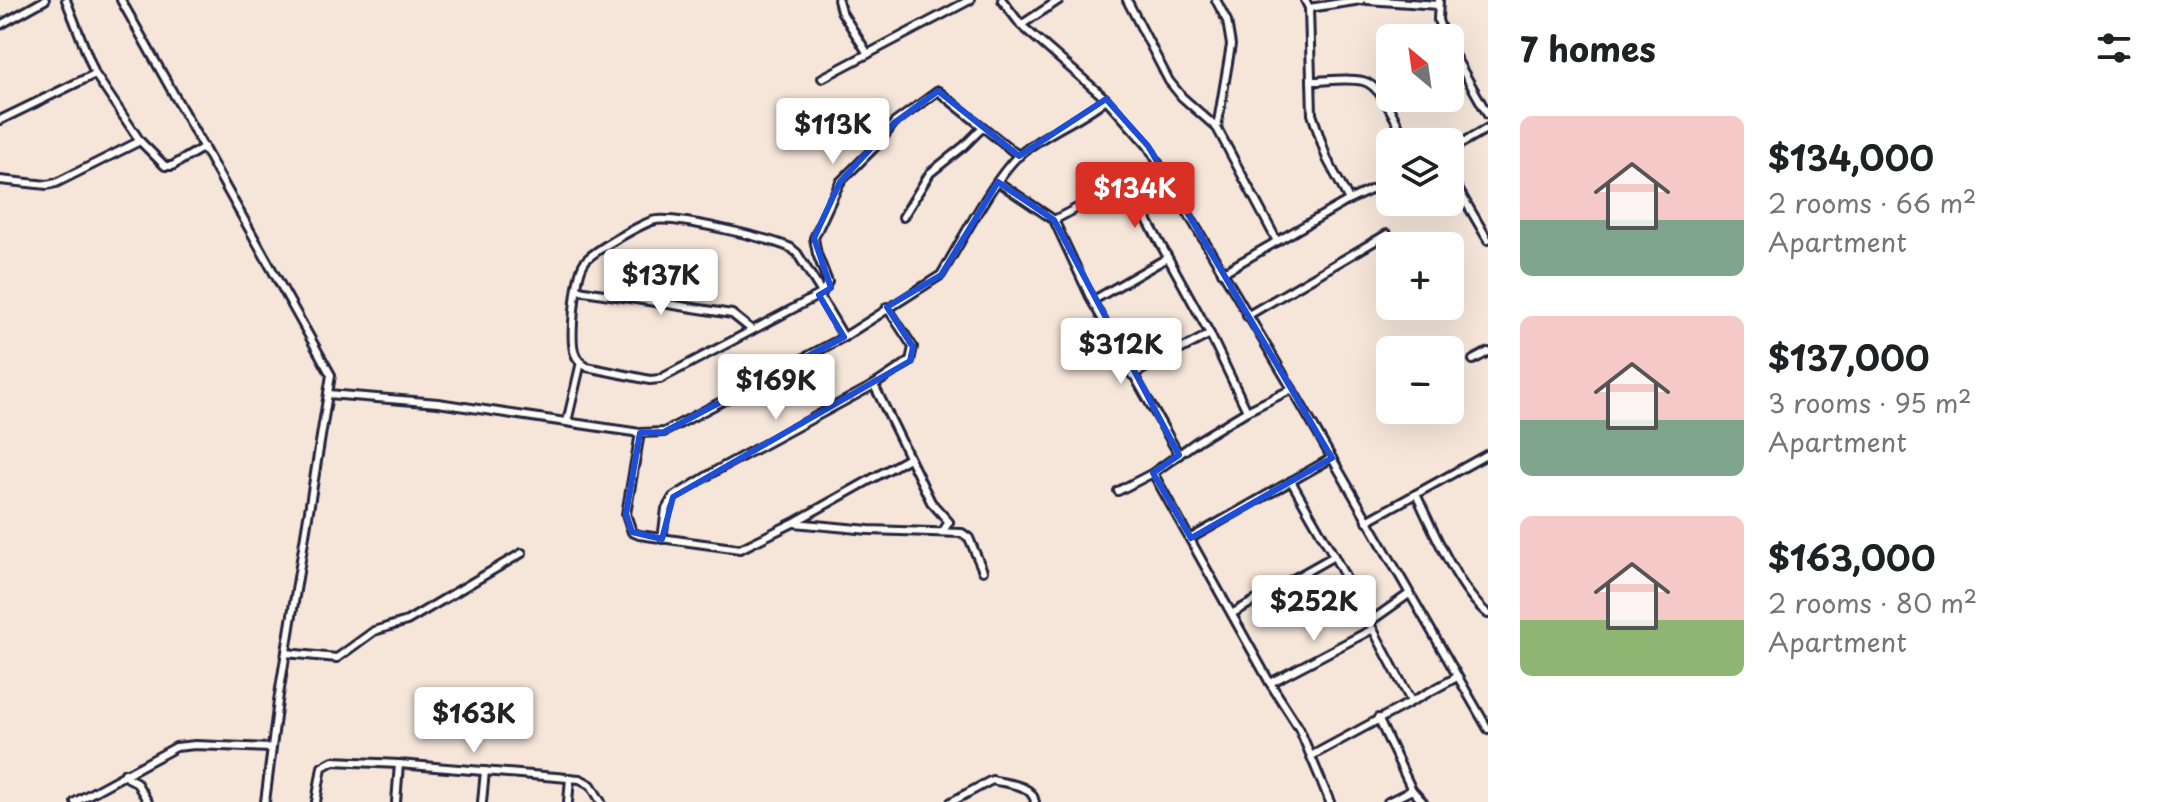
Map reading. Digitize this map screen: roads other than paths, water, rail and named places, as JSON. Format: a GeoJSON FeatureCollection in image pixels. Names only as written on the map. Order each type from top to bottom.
{"type":"FeatureCollection","features":[{"type":"Feature","properties":{"kind":"street"},"geometry":{"type":"LineString","coordinates":[[0,25],[45,0]]}},
{"type":"Feature","properties":{"kind":"street"},"geometry":{"type":"LineString","coordinates":[[66,0],[95,74],[140,141],[165,166],[172,166],[204,147]]}},
{"type":"Feature","properties":{"kind":"street"},"geometry":{"type":"LineString","coordinates":[[121,0],[331,375],[265,802]]}},
{"type":"Feature","properties":{"kind":"street"},"geometry":{"type":"LineString","coordinates":[[838,0],[841,11],[868,54]]}},
{"type":"Feature","properties":{"kind":"street"},"geometry":{"type":"LineString","coordinates":[[822,78],[970,0]]}},
{"type":"Feature","properties":{"kind":"street"},"geometry":{"type":"LineString","coordinates":[[1002,0],[1021,25],[1106,99],[1148,146],[1488,729]]}},
{"type":"Feature","properties":{"kind":"street"},"geometry":{"type":"LineString","coordinates":[[1021,25],[1059,0]]}},
{"type":"Feature","properties":{"kind":"street"},"geometry":{"type":"LineString","coordinates":[[1127,0],[1169,81],[1217,128],[1277,241]]}},
{"type":"Feature","properties":{"kind":"street"},"geometry":{"type":"LineString","coordinates":[[1216,0],[1227,21],[1231,45],[1217,128]]}},
{"type":"Feature","properties":{"kind":"street"},"geometry":{"type":"LineString","coordinates":[[1305,0],[1309,8],[1312,114],[1317,135],[1349,200]]}},
{"type":"Feature","properties":{"kind":"street"},"geometry":{"type":"LineString","coordinates":[[1309,8],[1364,0],[1439,2],[1439,24]]}},
{"type":"Feature","properties":{"kind":"street"},"geometry":{"type":"LineString","coordinates":[[1464,73],[1488,115]]}},
{"type":"Feature","properties":{"kind":"street"},"geometry":{"type":"LineString","coordinates":[[0,120],[95,74]]}},
{"type":"Feature","properties":{"kind":"street"},"geometry":{"type":"LineString","coordinates":[[1311,81],[1360,80],[1370,83],[1377,89],[1399,128]]}},
{"type":"Feature","properties":{"kind":"street"},"geometry":{"type":"LineString","coordinates":[[844,337],[821,294],[797,253],[785,245],[717,227],[659,220],[582,264],[574,306],[572,345],[581,362],[598,370],[650,380],[660,379],[821,294],[828,283],[814,245],[818,228],[840,182],[879,143],[894,123],[938,91],[1019,156]]}},
{"type":"Feature","properties":{"kind":"street"},"geometry":{"type":"LineString","coordinates":[[328,394],[438,403],[640,433],[664,432],[844,337],[941,275],[998,182],[1019,156],[1049,132],[1087,115],[1106,99]]}},
{"type":"Feature","properties":{"kind":"street"},"geometry":{"type":"LineString","coordinates":[[903,217],[930,173],[983,127]]}},
{"type":"Feature","properties":{"kind":"street"},"geometry":{"type":"LineString","coordinates":[[1464,142],[1488,128]]}},
{"type":"Feature","properties":{"kind":"street"},"geometry":{"type":"LineString","coordinates":[[0,180],[47,185],[56,183],[140,141]]}},
{"type":"Feature","properties":{"kind":"street"},"geometry":{"type":"LineString","coordinates":[[998,182],[1054,220],[1092,301],[1179,455]]}},
{"type":"Feature","properties":{"kind":"street"},"geometry":{"type":"LineString","coordinates":[[1054,220],[1127,184],[1210,334],[1247,411]]}},
{"type":"Feature","properties":{"kind":"street"},"geometry":{"type":"LineString","coordinates":[[1222,273],[1376,187]]}},
{"type":"Feature","properties":{"kind":"street"},"geometry":{"type":"LineString","coordinates":[[1464,199],[1488,240]]}},
{"type":"Feature","properties":{"kind":"street"},"geometry":{"type":"LineString","coordinates":[[1480,226],[1488,221]]}},
{"type":"Feature","properties":{"kind":"street"},"geometry":{"type":"LineString","coordinates":[[1247,316],[1376,240]]}},
{"type":"Feature","properties":{"kind":"street"},"geometry":{"type":"LineString","coordinates":[[1092,301],[1167,258]]}},
{"type":"Feature","properties":{"kind":"street"},"geometry":{"type":"LineString","coordinates":[[578,290],[732,314],[752,330]]}},
{"type":"Feature","properties":{"kind":"street"},"geometry":{"type":"LineString","coordinates":[[662,539],[666,509],[673,497],[874,385],[910,361],[913,351],[887,307]]}},
{"type":"Feature","properties":{"kind":"street"},"geometry":{"type":"LineString","coordinates":[[1132,375],[1210,334]]}},
{"type":"Feature","properties":{"kind":"street"},"geometry":{"type":"LineString","coordinates":[[1473,360],[1488,352]]}},
{"type":"Feature","properties":{"kind":"street"},"geometry":{"type":"LineString","coordinates":[[567,422],[581,362]]}},
{"type":"Feature","properties":{"kind":"street"},"geometry":{"type":"LineString","coordinates":[[874,385],[931,502],[949,522],[942,532]]}},
{"type":"Feature","properties":{"kind":"street"},"geometry":{"type":"LineString","coordinates":[[1118,491],[1153,473],[1247,411],[1292,389]]}},
{"type":"Feature","properties":{"kind":"street"},"geometry":{"type":"LineString","coordinates":[[640,433],[627,521],[632,532],[740,549],[909,458]]}},
{"type":"Feature","properties":{"kind":"street"},"geometry":{"type":"LineString","coordinates":[[1367,521],[1487,457]]}},
{"type":"Feature","properties":{"kind":"street"},"geometry":{"type":"LineString","coordinates":[[1191,538],[1332,458]]}},
{"type":"Feature","properties":{"kind":"street"},"geometry":{"type":"LineString","coordinates":[[1153,473],[1270,683],[1299,728],[1330,802]]}},
{"type":"Feature","properties":{"kind":"street"},"geometry":{"type":"LineString","coordinates":[[1291,481],[1411,701]]}},
{"type":"Feature","properties":{"kind":"street"},"geometry":{"type":"LineString","coordinates":[[1416,494],[1446,555],[1488,614]]}},
{"type":"Feature","properties":{"kind":"street"},"geometry":{"type":"LineString","coordinates":[[793,523],[967,536],[983,571]]}},
{"type":"Feature","properties":{"kind":"street"},"geometry":{"type":"LineString","coordinates":[[286,653],[337,658],[374,631],[407,621],[522,553]]}},
{"type":"Feature","properties":{"kind":"street"},"geometry":{"type":"LineString","coordinates":[[1233,613],[1334,556]]}},
{"type":"Feature","properties":{"kind":"street"},"geometry":{"type":"LineString","coordinates":[[1270,683],[1369,626],[1409,594]]}},
{"type":"Feature","properties":{"kind":"street"},"geometry":{"type":"LineString","coordinates":[[1311,756],[1457,677]]}},
{"type":"Feature","properties":{"kind":"street"},"geometry":{"type":"LineString","coordinates":[[1378,718],[1412,790],[1423,802]]}},
{"type":"Feature","properties":{"kind":"street"},"geometry":{"type":"LineString","coordinates":[[75,802],[125,773],[184,745],[271,748]]}},
{"type":"Feature","properties":{"kind":"street"},"geometry":{"type":"LineString","coordinates":[[316,802],[322,767],[330,761],[570,778],[587,781],[601,802]]}},
{"type":"Feature","properties":{"kind":"street"},"geometry":{"type":"LineString","coordinates":[[396,802],[399,764]]}},
{"type":"Feature","properties":{"kind":"street"},"geometry":{"type":"LineString","coordinates":[[482,802],[485,771]]}},
{"type":"Feature","properties":{"kind":"street"},"geometry":{"type":"LineString","coordinates":[[125,773],[136,782],[148,802]]}},
{"type":"Feature","properties":{"kind":"street"},"geometry":{"type":"LineString","coordinates":[[568,802],[570,778]]}},
{"type":"Feature","properties":{"kind":"street"},"geometry":{"type":"LineString","coordinates":[[951,802],[992,780],[1029,790],[1035,802]]}},
{"type":"Feature","properties":{"kind":"street"},"geometry":{"type":"LineString","coordinates":[[1388,802],[1412,790]]}}]}
